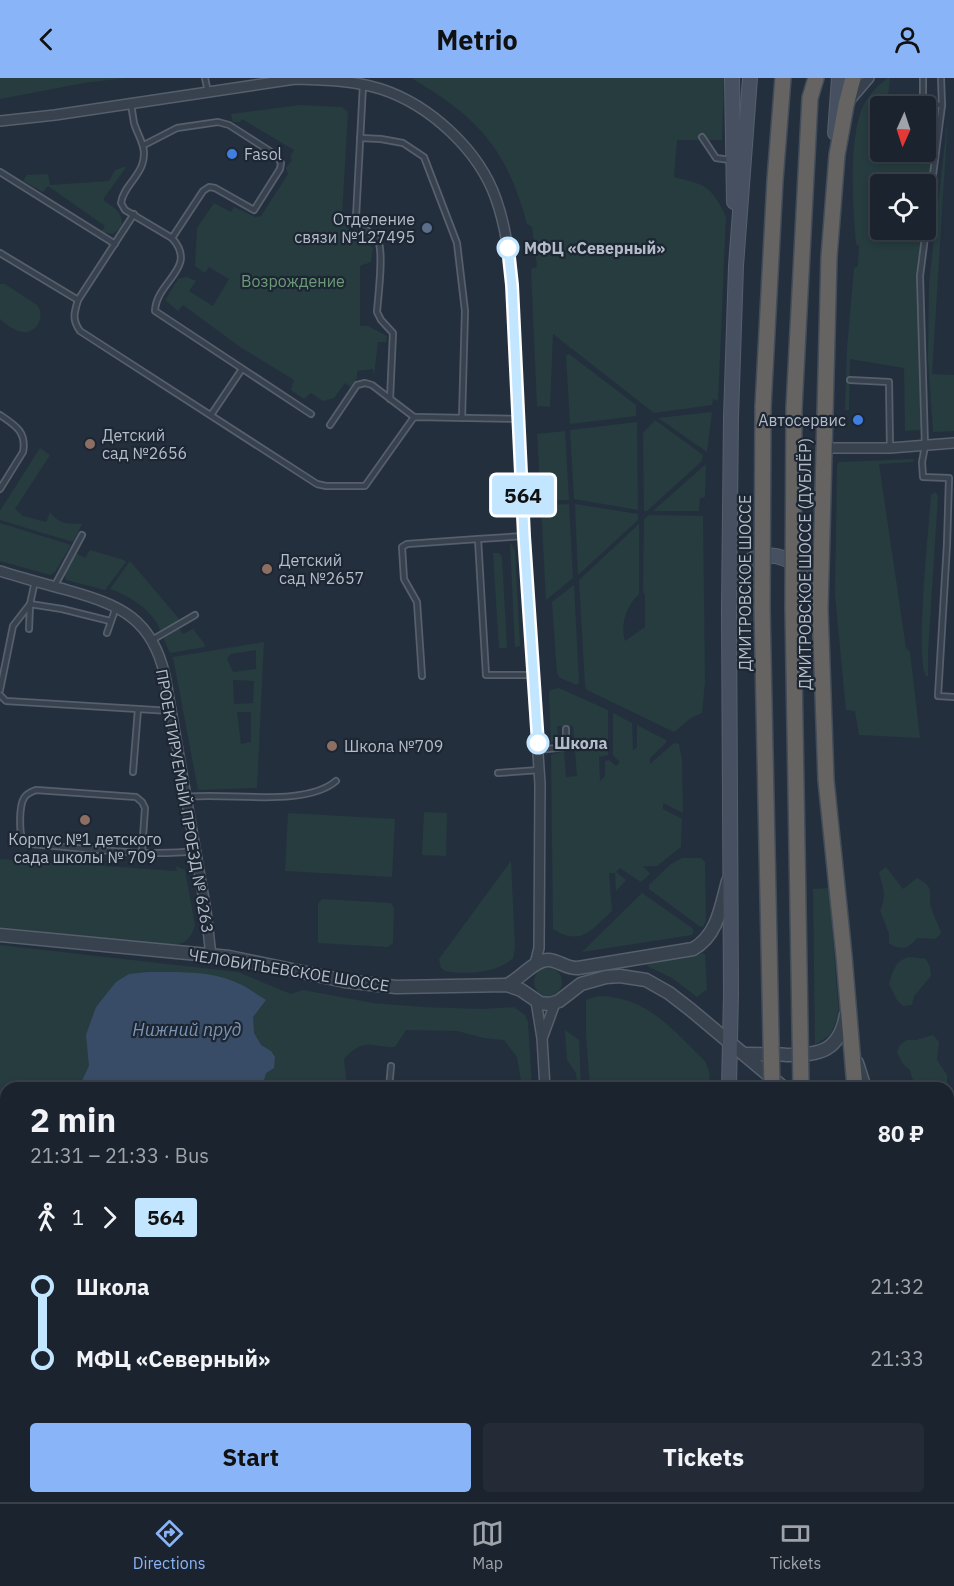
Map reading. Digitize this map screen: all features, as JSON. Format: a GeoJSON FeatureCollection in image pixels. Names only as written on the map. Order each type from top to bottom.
{"type":"FeatureCollection","features":[{"type":"Feature","properties":{"kind":"highway","name":"ДМИТРОВСКОЕ ШОССЕ"},"geometry":{"type":"LineString","coordinates":[[772,1082],[762,608],[763,407],[783,78]]}},
{"type":"Feature","properties":{"kind":"highway"},"geometry":{"type":"LineString","coordinates":[[801,1082],[793,608],[794,408],[810,98],[816,78]]}},
{"type":"Feature","properties":{"kind":"highway","name":"ДМИТРОВСКОЕ ШОССЕ (ДУБЛЁР)"},"geometry":{"type":"LineString","coordinates":[[853,78],[834,177],[829,257],[820,609],[826,780],[855,1082]]}},
{"type":"Feature","properties":{"kind":"main road"},"geometry":{"type":"LineString","coordinates":[[732,78],[736,266]]}},
{"type":"Feature","properties":{"kind":"main road"},"geometry":{"type":"LineString","coordinates":[[729,1082],[731,428],[736,266],[750,78]]}},
{"type":"Feature","properties":{"kind":"main road"},"geometry":{"type":"LineString","coordinates":[[834,177],[839,78]]}},
{"type":"Feature","properties":{"kind":"main road"},"geometry":{"type":"LineString","coordinates":[[729,608],[732,584],[739,568],[751,559],[769,555],[788,560],[804,573],[811,583],[820,609]]}},
{"type":"Feature","properties":{"kind":"street"},"geometry":{"type":"LineString","coordinates":[[846,105],[869,78]]}},
{"type":"Feature","properties":{"kind":"street"},"geometry":{"type":"LineString","coordinates":[[0,121],[295,79],[334,80],[380,89],[400,97],[453,135],[478,164],[496,197],[509,253],[539,770],[539,948],[526,985],[533,998],[542,1038],[545,1082]]}},
{"type":"Feature","properties":{"kind":"street"},"geometry":{"type":"LineString","coordinates":[[823,448],[890,448],[954,443]]}},
{"type":"Feature","properties":{"kind":"street","name":"ПРОЕКТИРУЕМЫЙ ПРОЕЗД № 6263"},"geometry":{"type":"LineString","coordinates":[[0,571],[106,601],[140,624],[152,640],[162,663],[171,711],[196,851],[211,956]]}},
{"type":"Feature","properties":{"kind":"street"},"geometry":{"type":"LineString","coordinates":[[539,948],[551,960],[563,966],[578,968],[693,949],[704,943],[716,924],[730,872]]}},
{"type":"Feature","properties":{"kind":"street","name":"ЧЕЛОБИТЬЕВСКОЕ ШОССЕ"},"geometry":{"type":"LineString","coordinates":[[0,935],[229,957],[345,981],[396,987],[452,988],[488,984],[507,985],[545,1004],[559,1000]]}},
{"type":"Feature","properties":{"kind":"street"},"geometry":{"type":"LineString","coordinates":[[507,985],[532,967],[551,960]]}},
{"type":"Feature","properties":{"kind":"street"},"geometry":{"type":"LineString","coordinates":[[542,1038],[559,1000],[568,990],[570,982],[563,966]]}},
{"type":"Feature","properties":{"kind":"street"},"geometry":{"type":"LineString","coordinates":[[559,1000],[581,984],[606,977],[620,976],[646,980],[669,993],[777,1082]]}},
{"type":"Feature","properties":{"kind":"street"},"geometry":{"type":"LineString","coordinates":[[744,1054],[810,1055],[823,1052],[831,1047],[844,1026],[848,1002]]}},
{"type":"Feature","properties":{"kind":"street"},"geometry":{"type":"LineString","coordinates":[[852,1048],[863,1082]]}},
{"type":"Feature","properties":{"kind":"lane"},"geometry":{"type":"LineString","coordinates":[[204,78],[208,92]]}},
{"type":"Feature","properties":{"kind":"lane"},"geometry":{"type":"LineString","coordinates":[[924,78],[923,103],[942,105]]}},
{"type":"Feature","properties":{"kind":"lane"},"geometry":{"type":"LineString","coordinates":[[941,78],[942,105],[920,276],[925,446],[922,462],[923,477],[949,478],[938,696],[954,697]]}},
{"type":"Feature","properties":{"kind":"lane"},"geometry":{"type":"LineString","coordinates":[[363,85],[356,217],[360,225],[377,241],[381,251],[377,312],[393,333],[390,399]]}},
{"type":"Feature","properties":{"kind":"lane"},"geometry":{"type":"LineString","coordinates":[[131,104],[134,123],[144,145],[142,167],[122,196],[121,203],[125,210],[172,238],[181,252],[181,262],[157,300],[155,311],[311,414]]}},
{"type":"Feature","properties":{"kind":"lane"},"geometry":{"type":"LineString","coordinates":[[144,145],[177,128],[218,122],[229,125],[279,158],[280,169],[254,210],[215,188],[203,190],[172,238]]}},
{"type":"Feature","properties":{"kind":"lane"},"geometry":{"type":"LineString","coordinates":[[702,136],[716,158],[733,161]]}},
{"type":"Feature","properties":{"kind":"lane"},"geometry":{"type":"LineString","coordinates":[[360,138],[403,143],[424,157],[457,243],[465,311],[462,418]]}},
{"type":"Feature","properties":{"kind":"lane"},"geometry":{"type":"LineString","coordinates":[[0,172],[115,244]]}},
{"type":"Feature","properties":{"kind":"lane"},"geometry":{"type":"LineString","coordinates":[[134,214],[78,300],[74,311],[74,323],[80,331],[317,484],[365,486],[414,417]]}},
{"type":"Feature","properties":{"kind":"lane"},"geometry":{"type":"LineString","coordinates":[[0,252],[78,300]]}},
{"type":"Feature","properties":{"kind":"lane"},"geometry":{"type":"LineString","coordinates":[[211,415],[242,369]]}},
{"type":"Feature","properties":{"kind":"lane"},"geometry":{"type":"LineString","coordinates":[[850,380],[889,382],[890,448]]}},
{"type":"Feature","properties":{"kind":"lane"},"geometry":{"type":"LineString","coordinates":[[330,425],[357,385],[365,383],[372,385],[414,417],[520,419]]}},
{"type":"Feature","properties":{"kind":"lane"},"geometry":{"type":"LineString","coordinates":[[0,416],[19,427],[25,445],[0,489]]}},
{"type":"Feature","properties":{"kind":"lane"},"geometry":{"type":"LineString","coordinates":[[54,586],[82,535]]}},
{"type":"Feature","properties":{"kind":"lane"},"geometry":{"type":"LineString","coordinates":[[422,676],[417,602],[404,579],[402,547],[407,544],[524,536]]}},
{"type":"Feature","properties":{"kind":"lane"},"geometry":{"type":"LineString","coordinates":[[478,539],[486,675],[534,675]]}},
{"type":"Feature","properties":{"kind":"lane"},"geometry":{"type":"LineString","coordinates":[[947,544],[954,544]]}},
{"type":"Feature","properties":{"kind":"lane"},"geometry":{"type":"LineString","coordinates":[[29,629],[30,604],[35,581]]}},
{"type":"Feature","properties":{"kind":"lane"},"geometry":{"type":"LineString","coordinates":[[30,604],[110,621]]}},
{"type":"Feature","properties":{"kind":"lane"},"geometry":{"type":"LineString","coordinates":[[30,604],[13,626],[0,693],[6,701],[171,711]]}},
{"type":"Feature","properties":{"kind":"lane"},"geometry":{"type":"LineString","coordinates":[[107,633],[116,607]]}},
{"type":"Feature","properties":{"kind":"lane"},"geometry":{"type":"LineString","coordinates":[[152,640],[195,615]]}},
{"type":"Feature","properties":{"kind":"lane"},"geometry":{"type":"LineString","coordinates":[[133,772],[138,709]]}},
{"type":"Feature","properties":{"kind":"lane"},"geometry":{"type":"LineString","coordinates":[[538,750],[566,747],[566,729]]}},
{"type":"Feature","properties":{"kind":"lane"},"geometry":{"type":"LineString","coordinates":[[498,773],[539,770]]}},
{"type":"Feature","properties":{"kind":"lane"},"geometry":{"type":"LineString","coordinates":[[187,797],[219,795],[298,797],[330,786],[336,780]]}},
{"type":"Feature","properties":{"kind":"lane"},"geometry":{"type":"LineString","coordinates":[[141,852],[145,808],[136,797],[36,790],[28,793],[22,800],[20,834],[23,842],[30,844],[141,852],[175,854],[196,851]]}},
{"type":"Feature","properties":{"kind":"lane"},"geometry":{"type":"LineString","coordinates":[[390,1066],[390,1082]]}},
{"type":"Feature","properties":{"kind":"green space"},"geometry":{"type":"Polygon","coordinates":[[[0,78],[126,78],[84,83],[0,99],[0,78]]]}},
{"type":"Feature","properties":{"kind":"green space"},"geometry":{"type":"Polygon","coordinates":[[[411,78],[724,78],[722,140],[677,140],[674,177],[706,188],[716,198],[726,217],[718,401],[713,399],[712,405],[654,413],[553,334],[550,407],[537,406],[531,269],[537,267],[532,227],[527,224],[510,175],[487,138],[455,107],[411,78]]]}},
{"type":"Feature","properties":{"kind":"green space"},"geometry":{"type":"Polygon","coordinates":[[[890,78],[888,96],[870,96],[870,162],[931,162],[929,174],[870,174],[870,240],[922,240],[917,283],[922,430],[905,431],[904,368],[850,359],[849,410],[845,410],[847,348],[854,268],[858,266],[859,246],[856,244],[854,213],[854,144],[860,114],[868,98],[875,90],[890,78]]]}},
{"type":"Feature","properties":{"kind":"green space","name":"Возрождение"},"geometry":{"type":"Polygon","coordinates":[[[300,105],[342,107],[348,112],[342,216],[350,219],[344,223],[360,245],[366,241],[373,248],[371,262],[360,266],[360,326],[368,326],[387,336],[386,342],[378,342],[374,376],[373,369],[357,371],[357,378],[351,387],[345,383],[334,398],[323,401],[311,393],[304,399],[291,390],[294,380],[240,347],[183,305],[178,311],[165,300],[178,279],[187,277],[196,281],[189,291],[213,306],[229,279],[209,267],[205,273],[195,266],[197,228],[214,203],[231,212],[234,207],[255,217],[261,216],[288,174],[286,168],[292,160],[290,157],[294,150],[242,119],[240,122],[233,122],[231,114],[300,105]]]}},
{"type":"Feature","properties":{"kind":"green space"},"geometry":{"type":"Polygon","coordinates":[[[948,116],[932,374],[954,375],[954,431],[933,432],[928,359],[929,283],[934,240],[936,240],[948,116]]]}},
{"type":"Feature","properties":{"kind":"green space"},"geometry":{"type":"Polygon","coordinates":[[[127,166],[104,198],[104,201],[115,208],[121,218],[122,227],[113,234],[101,232],[105,226],[48,186],[43,192],[23,181],[27,175],[48,174],[50,185],[109,181],[115,170],[127,166]]]}},
{"type":"Feature","properties":{"kind":"green space"},"geometry":{"type":"Polygon","coordinates":[[[0,284],[5,284],[37,305],[41,314],[36,327],[22,332],[10,327],[0,319],[0,284]]]}},
{"type":"Feature","properties":{"kind":"green space"},"geometry":{"type":"Polygon","coordinates":[[[569,354],[636,405],[636,416],[570,424],[566,356],[569,354]]]}},
{"type":"Feature","properties":{"kind":"green space"},"geometry":{"type":"Polygon","coordinates":[[[712,412],[707,452],[658,418],[712,412]]]}},
{"type":"Feature","properties":{"kind":"green space"},"geometry":{"type":"Polygon","coordinates":[[[655,420],[703,455],[702,461],[647,511],[644,511],[643,433],[655,420]]]}},
{"type":"Feature","properties":{"kind":"green space"},"geometry":{"type":"Polygon","coordinates":[[[637,422],[638,510],[574,499],[570,430],[637,422]]]}},
{"type":"Feature","properties":{"kind":"green space"},"geometry":{"type":"Polygon","coordinates":[[[565,431],[569,500],[541,501],[537,434],[565,431]]]}},
{"type":"Feature","properties":{"kind":"green space"},"geometry":{"type":"Polygon","coordinates":[[[40,448],[50,455],[15,509],[23,516],[46,522],[50,512],[60,521],[82,524],[73,542],[0,520],[0,511],[40,448]]]}},
{"type":"Feature","properties":{"kind":"green space"},"geometry":{"type":"Polygon","coordinates":[[[914,459],[913,462],[879,464],[906,648],[910,652],[920,738],[859,735],[855,711],[846,710],[835,595],[837,465],[839,462],[914,459]]]}},
{"type":"Feature","properties":{"kind":"green space"},"geometry":{"type":"Polygon","coordinates":[[[706,464],[705,497],[700,498],[699,511],[653,511],[706,464]]]}},
{"type":"Feature","properties":{"kind":"green space"},"geometry":{"type":"Polygon","coordinates":[[[935,492],[938,496],[928,676],[926,676],[923,665],[922,619],[931,495],[935,492]]]}},
{"type":"Feature","properties":{"kind":"green space"},"geometry":{"type":"Polygon","coordinates":[[[569,504],[573,578],[546,600],[541,505],[569,504]]]}},
{"type":"Feature","properties":{"kind":"green space"},"geometry":{"type":"Polygon","coordinates":[[[575,504],[638,514],[638,520],[578,575],[575,504]]]}},
{"type":"Feature","properties":{"kind":"green space"},"geometry":{"type":"Polygon","coordinates":[[[649,515],[703,516],[705,682],[702,713],[691,718],[674,732],[587,690],[585,685],[579,580],[639,524],[639,594],[631,603],[624,621],[625,641],[645,627],[644,519],[649,515]]]}},
{"type":"Feature","properties":{"kind":"green space"},"geometry":{"type":"Polygon","coordinates":[[[0,523],[71,545],[55,572],[50,575],[0,561],[0,523]]]}},
{"type":"Feature","properties":{"kind":"green space"},"geometry":{"type":"Polygon","coordinates":[[[510,542],[515,551],[520,646],[515,647],[510,542]]]}},
{"type":"Feature","properties":{"kind":"green space"},"geometry":{"type":"Polygon","coordinates":[[[90,550],[126,562],[105,590],[66,580],[66,569],[76,553],[85,558],[90,550]]]}},
{"type":"Feature","properties":{"kind":"green space"},"geometry":{"type":"Polygon","coordinates":[[[493,553],[499,553],[502,557],[507,648],[499,648],[493,553]]]}},
{"type":"Feature","properties":{"kind":"green space"},"geometry":{"type":"Polygon","coordinates":[[[130,561],[180,620],[160,630],[152,616],[140,605],[110,589],[130,561]]]}},
{"type":"Feature","properties":{"kind":"green space"},"geometry":{"type":"Polygon","coordinates":[[[574,585],[579,683],[577,685],[560,678],[557,673],[552,602],[574,585]]]}},
{"type":"Feature","properties":{"kind":"green space"},"geometry":{"type":"Polygon","coordinates":[[[178,627],[183,634],[193,629],[205,647],[170,653],[163,637],[178,627]]]}},
{"type":"Feature","properties":{"kind":"green space"},"geometry":{"type":"Polygon","coordinates":[[[264,642],[257,788],[198,790],[173,657],[264,642]],[[256,650],[231,654],[227,659],[233,672],[256,669],[256,650]],[[233,680],[234,704],[253,703],[254,681],[233,680]],[[237,712],[241,744],[251,742],[251,712],[237,712]]]}},
{"type":"Feature","properties":{"kind":"green space"},"geometry":{"type":"Polygon","coordinates":[[[559,688],[608,710],[608,755],[599,757],[600,781],[605,776],[605,761],[609,760],[616,766],[620,762],[613,755],[613,713],[632,723],[633,751],[637,747],[637,725],[666,740],[666,743],[650,758],[650,764],[674,743],[679,744],[682,760],[683,813],[663,803],[663,809],[682,819],[681,847],[657,866],[643,866],[650,874],[641,882],[620,868],[616,872],[626,880],[616,891],[615,873],[609,873],[612,911],[586,934],[579,936],[563,934],[553,929],[551,755],[564,751],[566,777],[577,776],[573,726],[557,726],[558,737],[551,743],[549,694],[550,690],[559,688]]]}},
{"type":"Feature","properties":{"kind":"green space"},"geometry":{"type":"Polygon","coordinates":[[[424,812],[447,813],[446,856],[422,855],[424,812]]]}},
{"type":"Feature","properties":{"kind":"green space"},"geometry":{"type":"Polygon","coordinates":[[[288,813],[395,819],[392,877],[285,871],[288,813]]]}},
{"type":"Feature","properties":{"kind":"green space"},"geometry":{"type":"Polygon","coordinates":[[[682,858],[701,858],[705,862],[706,920],[703,927],[649,889],[649,885],[671,864],[682,858]]]}},
{"type":"Feature","properties":{"kind":"green space"},"geometry":{"type":"Polygon","coordinates":[[[0,859],[177,871],[176,866],[185,870],[195,925],[193,931],[185,941],[166,945],[0,927],[0,859]]]}},
{"type":"Feature","properties":{"kind":"green space"},"geometry":{"type":"Polygon","coordinates":[[[511,861],[515,948],[513,958],[499,967],[481,972],[445,971],[441,968],[439,959],[511,861]]]}},
{"type":"Feature","properties":{"kind":"green space"},"geometry":{"type":"Polygon","coordinates":[[[886,867],[903,889],[917,878],[927,885],[930,892],[930,904],[941,933],[935,939],[917,938],[911,945],[904,948],[889,943],[889,934],[880,910],[884,896],[879,872],[886,867]]]}},
{"type":"Feature","properties":{"kind":"green space"},"geometry":{"type":"Polygon","coordinates":[[[829,888],[839,1015],[830,1035],[815,1045],[813,889],[829,888]]]}},
{"type":"Feature","properties":{"kind":"green space"},"geometry":{"type":"Polygon","coordinates":[[[642,893],[692,928],[694,931],[692,935],[582,952],[642,893]]]}},
{"type":"Feature","properties":{"kind":"green space"},"geometry":{"type":"Polygon","coordinates":[[[322,899],[391,903],[394,908],[393,943],[388,947],[318,943],[318,904],[322,899]]]}},
{"type":"Feature","properties":{"kind":"green space"},"geometry":{"type":"Polygon","coordinates":[[[0,945],[238,972],[291,994],[303,990],[373,1003],[423,1007],[482,1009],[514,1007],[525,1015],[528,1022],[532,1082],[521,1082],[517,1057],[504,1040],[457,1031],[406,1030],[395,1047],[367,1045],[351,1052],[344,1059],[346,1082],[0,1082],[0,945]]]}},
{"type":"Feature","properties":{"kind":"green space"},"geometry":{"type":"Polygon","coordinates":[[[705,954],[707,989],[697,997],[672,978],[649,967],[645,962],[705,954]]]}},
{"type":"Feature","properties":{"kind":"green space"},"geometry":{"type":"Polygon","coordinates":[[[909,957],[926,959],[931,976],[914,996],[912,1005],[903,1006],[897,1000],[889,984],[898,964],[909,957]]]}},
{"type":"Feature","properties":{"kind":"green space"},"geometry":{"type":"Polygon","coordinates":[[[548,968],[558,972],[562,982],[558,992],[548,996],[538,992],[534,982],[538,972],[548,968]]]}},
{"type":"Feature","properties":{"kind":"green space"},"geometry":{"type":"Polygon","coordinates":[[[598,996],[616,998],[631,1002],[658,1017],[705,1061],[710,1082],[590,1082],[586,1000],[598,996]]]}},
{"type":"Feature","properties":{"kind":"green space"},"geometry":{"type":"Polygon","coordinates":[[[565,1030],[579,1040],[581,1082],[577,1082],[576,1073],[567,1060],[565,1030]]]}},
{"type":"Feature","properties":{"kind":"green space"},"geometry":{"type":"Polygon","coordinates":[[[933,1035],[939,1042],[937,1060],[947,1075],[947,1082],[915,1082],[910,1070],[903,1064],[897,1052],[900,1045],[907,1040],[933,1035]]]}},
{"type":"Feature","properties":{"kind":"water","name":"Нижний пруд"},"geometry":{"type":"Polygon","coordinates":[[[171,972],[208,974],[231,980],[266,1000],[253,1017],[254,1033],[261,1045],[271,1051],[275,1057],[274,1068],[266,1073],[263,1082],[81,1082],[89,1066],[86,1035],[96,1007],[116,982],[129,974],[171,972]]]}},
{"type":"Feature","properties":{"kind":"bus line","name":"564"},"geometry":{"type":"LineString","coordinates":[[508,248],[538,743]]}},
{"type":"Feature","properties":{"kind":"place","name":"Fasol"},"geometry":{"type":"Point","coordinates":[232,154]}},
{"type":"Feature","properties":{"kind":"place","name":"Отделение связи №127495"},"geometry":{"type":"Point","coordinates":[427,228]}},
{"type":"Feature","properties":{"kind":"place","name":"МФЦ «Северный»"},"geometry":{"type":"Point","coordinates":[508,248]}},
{"type":"Feature","properties":{"kind":"place","name":"Автосервис"},"geometry":{"type":"Point","coordinates":[858,420]}},
{"type":"Feature","properties":{"kind":"place","name":"Детский сад №2656"},"geometry":{"type":"Point","coordinates":[90,444]}},
{"type":"Feature","properties":{"kind":"place","name":"Детский сад №2657"},"geometry":{"type":"Point","coordinates":[267,569]}},
{"type":"Feature","properties":{"kind":"place","name":"Школа"},"geometry":{"type":"Point","coordinates":[538,743]}},
{"type":"Feature","properties":{"kind":"place","name":"Школа №709"},"geometry":{"type":"Point","coordinates":[332,746]}},
{"type":"Feature","properties":{"kind":"place","name":"Корпус №1 детского сада школы № 709"},"geometry":{"type":"Point","coordinates":[85,820]}}]}
